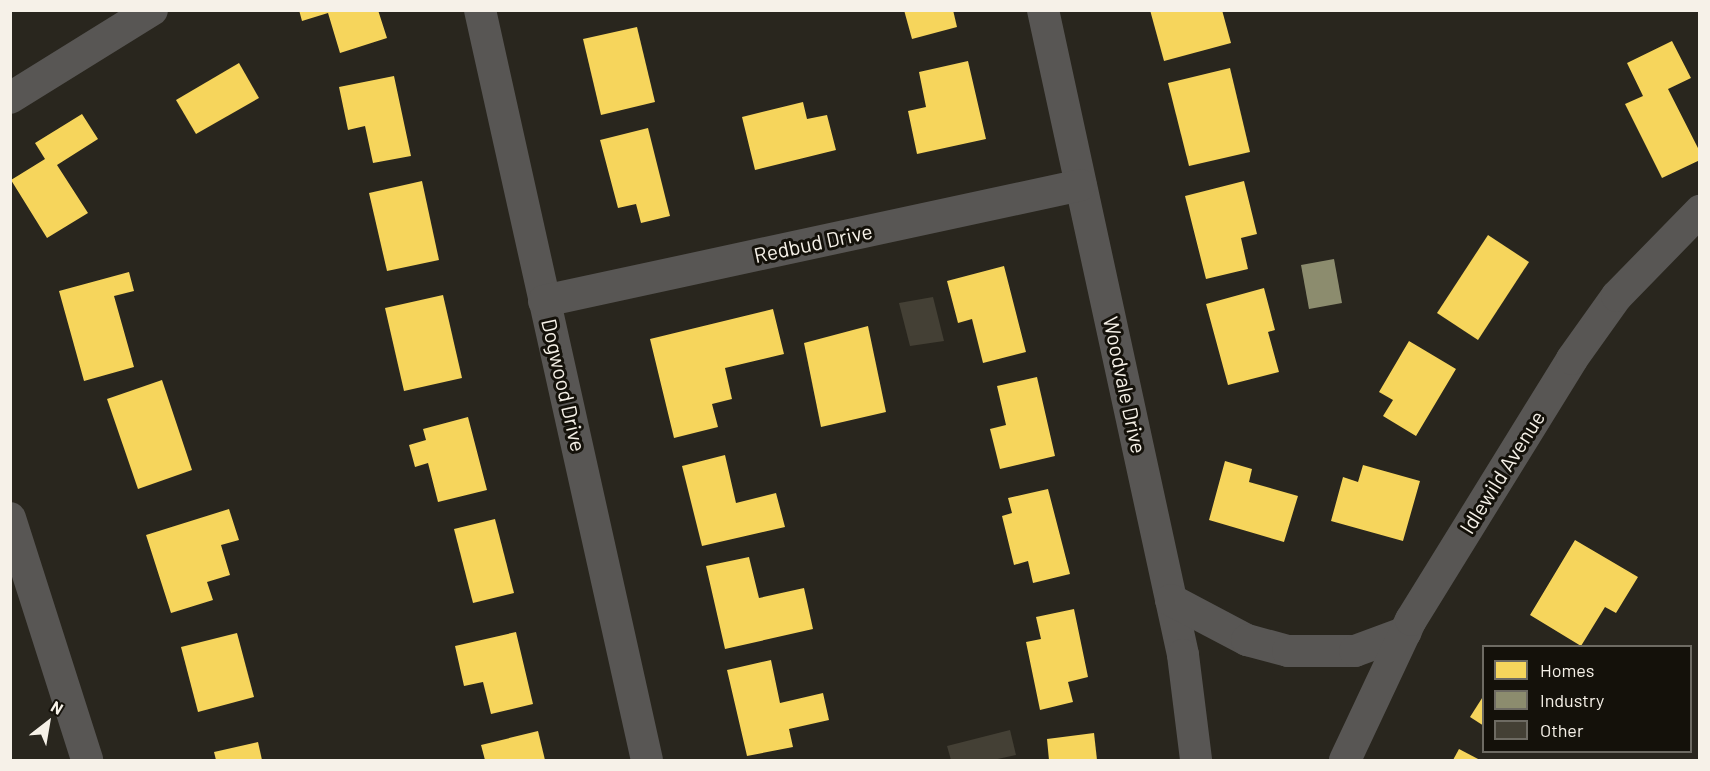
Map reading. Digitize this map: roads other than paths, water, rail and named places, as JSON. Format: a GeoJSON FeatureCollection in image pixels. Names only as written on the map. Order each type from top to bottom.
{"type":"FeatureCollection","features":[{"type":"Feature","properties":{"kind":"street"},"geometry":{"type":"LineString","coordinates":[[10,98],[152,10]]}},
{"type":"Feature","properties":{"kind":"street","name":"Dogwood Drive"},"geometry":{"type":"LineString","coordinates":[[480,10],[647,760]]}},
{"type":"Feature","properties":{"kind":"street","name":"Woodvale Drive"},"geometry":{"type":"LineString","coordinates":[[1043,10],[1183,655],[1196,760]]}},
{"type":"Feature","properties":{"kind":"street","name":"Redbud Drive"},"geometry":{"type":"LineString","coordinates":[[544,301],[1082,185]]}},
{"type":"Feature","properties":{"kind":"street","name":"Idlewild Avenue"},"geometry":{"type":"LineString","coordinates":[[1345,760],[1406,632],[1597,323],[1617,296],[1700,211]]}},
{"type":"Feature","properties":{"kind":"street"},"geometry":{"type":"LineString","coordinates":[[10,518],[87,760]]}},
{"type":"Feature","properties":{"kind":"street"},"geometry":{"type":"LineString","coordinates":[[1171,600],[1247,640],[1287,651],[1355,651],[1406,632]]}}]}
